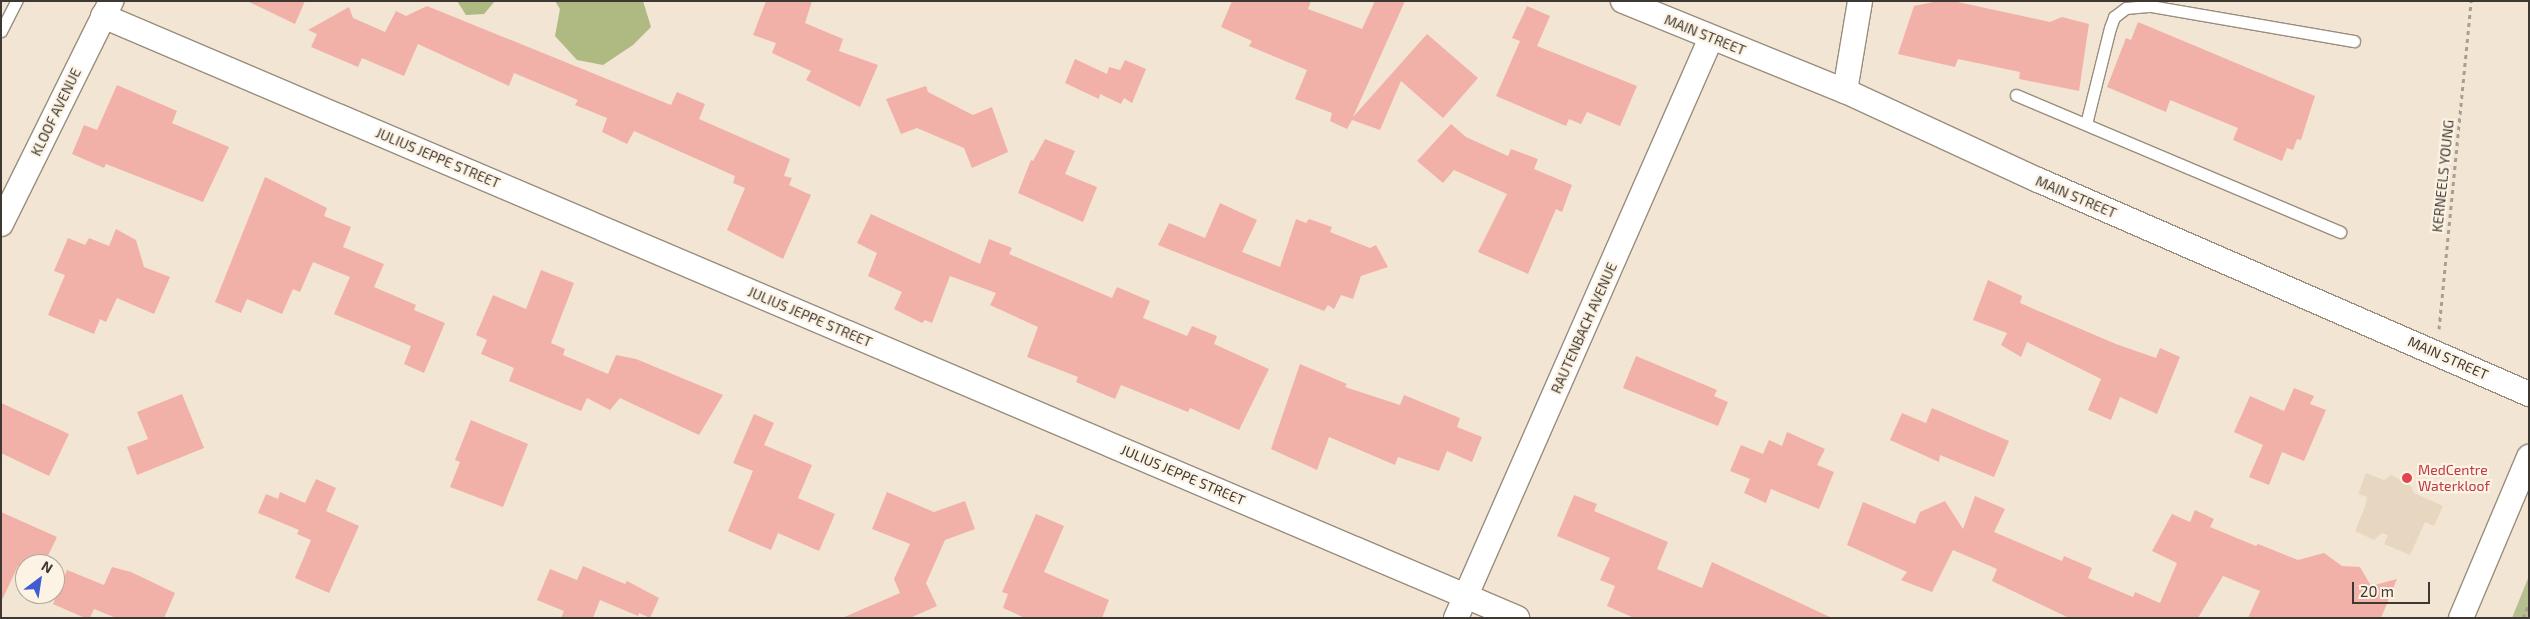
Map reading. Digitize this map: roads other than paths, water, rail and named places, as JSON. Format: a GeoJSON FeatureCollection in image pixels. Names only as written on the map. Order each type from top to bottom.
{"type":"FeatureCollection","features":[{"type":"Feature","properties":{"kind":"street","name":"MAIN STREET"},"geometry":{"type":"LineString","coordinates":[[1623,1],[1845,91],[2048,184],[2437,352],[2529,394]]}},
{"type":"Feature","properties":{"kind":"street"},"geometry":{"type":"LineString","coordinates":[[1845,91],[1860,1]]}},
{"type":"Feature","properties":{"kind":"street","name":"KLOOF AVENUE"},"geometry":{"type":"LineString","coordinates":[[1,224],[107,9]]}},
{"type":"Feature","properties":{"kind":"street","name":"JULIUS JEPPE STREET"},"geometry":{"type":"LineString","coordinates":[[107,9],[1517,618]]}},
{"type":"Feature","properties":{"kind":"street","name":"RAUTENBACH AVENUE"},"geometry":{"type":"LineString","coordinates":[[1456,618],[1711,38]]}},
{"type":"Feature","properties":{"kind":"street"},"geometry":{"type":"LineString","coordinates":[[2461,618],[2529,457]]}},
{"type":"Feature","properties":{"kind":"lane"},"geometry":{"type":"LineString","coordinates":[[1,31],[16,1]]}},
{"type":"Feature","properties":{"kind":"lane"},"geometry":{"type":"LineString","coordinates":[[2086,124],[2114,17],[2126,8],[2151,6],[2190,7],[2354,41]]}},
{"type":"Feature","properties":{"kind":"lane"},"geometry":{"type":"LineString","coordinates":[[2016,94],[2340,232]]}},
{"type":"Feature","properties":{"kind":"place","name":"MedCentre Waterkloof"},"geometry":{"type":"Point","coordinates":[2407,478]}}]}
